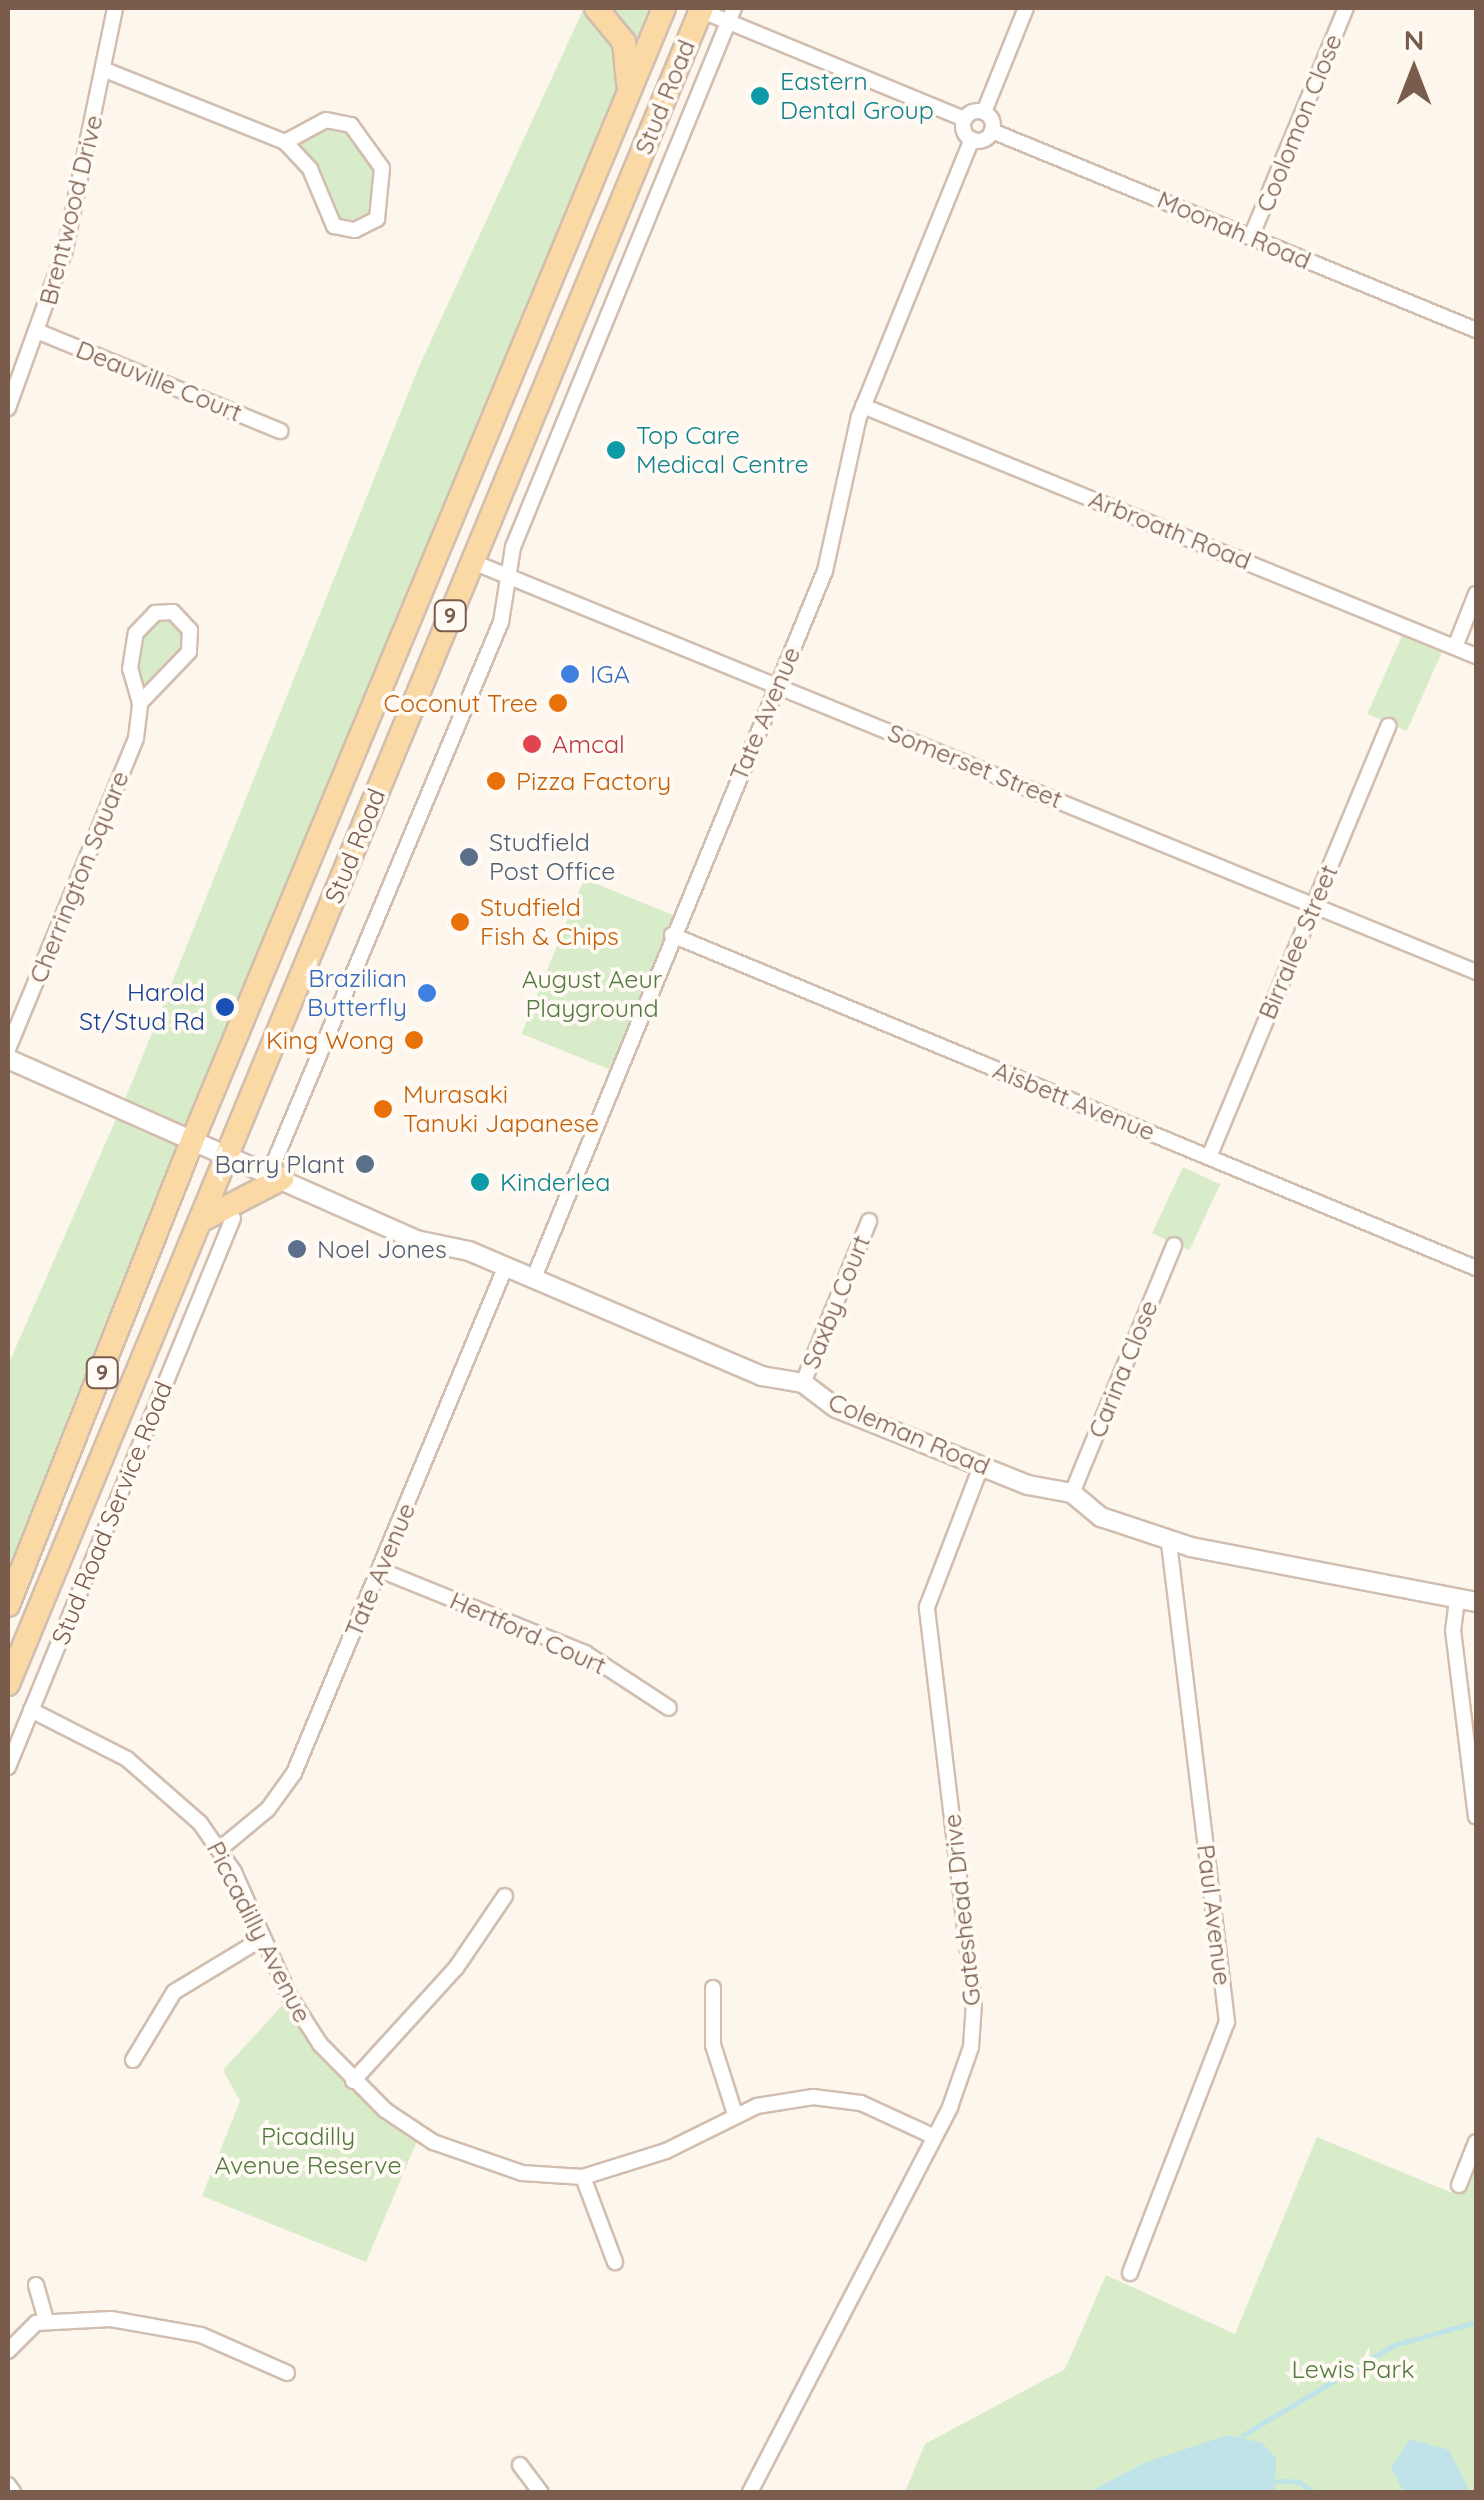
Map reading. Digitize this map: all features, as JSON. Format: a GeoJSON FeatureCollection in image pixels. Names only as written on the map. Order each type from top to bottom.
{"type":"FeatureCollection","features":[{"type":"Feature","properties":{"kind":"main road"},"geometry":{"type":"LineString","coordinates":[[596,8],[627,51],[628,97]]}},
{"type":"Feature","properties":{"kind":"main road","name":"Stud Road"},"geometry":{"type":"LineString","coordinates":[[8,1605],[193,1139],[664,8]]}},
{"type":"Feature","properties":{"kind":"main road","name":"Stud Road"},"geometry":{"type":"LineString","coordinates":[[8,1684],[699,8]]}},
{"type":"Feature","properties":{"kind":"main road"},"geometry":{"type":"LineString","coordinates":[[200,1222],[276,1175]]}},
{"type":"Feature","properties":{"kind":"street","name":"Brentwood Drive"},"geometry":{"type":"LineString","coordinates":[[8,408],[38,332],[74,216],[115,8]]}},
{"type":"Feature","properties":{"kind":"street"},"geometry":{"type":"LineString","coordinates":[[699,8],[731,15],[964,118],[984,112]]}},
{"type":"Feature","properties":{"kind":"street"},"geometry":{"type":"LineString","coordinates":[[964,118],[964,132],[972,140],[992,131],[984,112],[1026,8]]}},
{"type":"Feature","properties":{"kind":"street","name":"Coolomon Close"},"geometry":{"type":"LineString","coordinates":[[1251,238],[1346,8]]}},
{"type":"Feature","properties":{"kind":"street","name":"Stud Road"},"geometry":{"type":"LineString","coordinates":[[276,1175],[501,622],[508,577],[525,515],[731,15]]}},
{"type":"Feature","properties":{"kind":"street"},"geometry":{"type":"LineString","coordinates":[[105,70],[285,142],[313,175],[334,226],[355,230],[376,219],[382,168],[351,124],[326,120],[285,142]]}},
{"type":"Feature","properties":{"kind":"street","name":"Moonah Road"},"geometry":{"type":"LineString","coordinates":[[992,131],[1476,330]]}},
{"type":"Feature","properties":{"kind":"street","name":"Tate Avenue"},"geometry":{"type":"LineString","coordinates":[[532,1280],[825,571],[863,406],[972,140]]}},
{"type":"Feature","properties":{"kind":"street","name":"Deauville Court"},"geometry":{"type":"LineString","coordinates":[[38,332],[280,431]]}},
{"type":"Feature","properties":{"kind":"street","name":"Arbroath Road"},"geometry":{"type":"LineString","coordinates":[[863,406],[1476,656]]}},
{"type":"Feature","properties":{"kind":"street","name":"Somerset Street"},"geometry":{"type":"LineString","coordinates":[[473,562],[1476,972]]}},
{"type":"Feature","properties":{"kind":"street"},"geometry":{"type":"LineString","coordinates":[[1455,648],[1476,594]]}},
{"type":"Feature","properties":{"kind":"street","name":"Cherrington Square"},"geometry":{"type":"LineString","coordinates":[[8,1049],[136,738],[140,703],[130,669],[132,642],[147,618],[174,612],[190,630],[189,652],[140,703]]}},
{"type":"Feature","properties":{"kind":"street","name":"Birralee Street"},"geometry":{"type":"LineString","coordinates":[[1209,1157],[1388,726]]}},
{"type":"Feature","properties":{"kind":"street","name":"Aisbett Avenue"},"geometry":{"type":"LineString","coordinates":[[672,935],[1476,1268]]}},
{"type":"Feature","properties":{"kind":"street","name":"Coleman Road"},"geometry":{"type":"LineString","coordinates":[[8,1058],[416,1240],[469,1251],[770,1379],[803,1383],[836,1408],[1036,1488],[1072,1492],[1101,1517],[1169,1541],[1476,1602]]}},
{"type":"Feature","properties":{"kind":"street","name":"Stud Road Service Road"},"geometry":{"type":"LineString","coordinates":[[8,1767],[232,1218]]}},
{"type":"Feature","properties":{"kind":"street","name":"Saxby Court"},"geometry":{"type":"LineString","coordinates":[[803,1383],[868,1222]]}},
{"type":"Feature","properties":{"kind":"street","name":"Carina Close"},"geometry":{"type":"LineString","coordinates":[[1072,1492],[1174,1245]]}},
{"type":"Feature","properties":{"kind":"street"},"geometry":{"type":"LineString","coordinates":[[188,1247],[216,1258]]}},
{"type":"Feature","properties":{"kind":"street","name":"Tate Avenue"},"geometry":{"type":"LineString","coordinates":[[220,1848],[268,1809],[294,1773],[505,1268]]}},
{"type":"Feature","properties":{"kind":"street","name":"Gateshead Drive"},"geometry":{"type":"LineString","coordinates":[[750,2492],[966,2070],[974,2003],[927,1607],[981,1466]]}},
{"type":"Feature","properties":{"kind":"street","name":"Paul Avenue"},"geometry":{"type":"LineString","coordinates":[[1130,2273],[1227,2022],[1169,1541]]}},
{"type":"Feature","properties":{"kind":"street","name":"Hertford Court"},"geometry":{"type":"LineString","coordinates":[[380,1570],[585,1653],[669,1708]]}},
{"type":"Feature","properties":{"kind":"street"},"geometry":{"type":"LineString","coordinates":[[1456,1599],[1453,1630],[1476,1816]]}},
{"type":"Feature","properties":{"kind":"street","name":"Piccadilly Avenue"},"geometry":{"type":"LineString","coordinates":[[31,1710],[127,1760],[175,1798],[220,1848],[302,2018],[353,2081],[406,2126],[470,2159],[522,2173],[583,2176],[666,2151],[734,2114],[794,2098],[830,2098],[877,2108],[935,2137]]}},
{"type":"Feature","properties":{"kind":"street"},"geometry":{"type":"LineString","coordinates":[[353,2081],[456,1968],[504,1896]]}},
{"type":"Feature","properties":{"kind":"street"},"geometry":{"type":"LineString","coordinates":[[133,2060],[174,1992],[263,1938]]}},
{"type":"Feature","properties":{"kind":"street"},"geometry":{"type":"LineString","coordinates":[[713,1988],[713,2046],[734,2114]]}},
{"type":"Feature","properties":{"kind":"street"},"geometry":{"type":"LineString","coordinates":[[1459,2185],[1476,2142]]}},
{"type":"Feature","properties":{"kind":"street"},"geometry":{"type":"LineString","coordinates":[[583,2176],[615,2262]]}},
{"type":"Feature","properties":{"kind":"street"},"geometry":{"type":"LineString","coordinates":[[36,2285],[46,2320]]}},
{"type":"Feature","properties":{"kind":"street"},"geometry":{"type":"LineString","coordinates":[[8,2351],[25,2330],[46,2320],[170,2328],[226,2344],[287,2373]]}},
{"type":"Feature","properties":{"kind":"street"},"geometry":{"type":"LineString","coordinates":[[520,2465],[540,2492]]}},
{"type":"Feature","properties":{"kind":"street"},"geometry":{"type":"LineString","coordinates":[[8,2485],[13,2492]]}},
{"type":"Feature","properties":{"kind":"green space"},"geometry":{"type":"Polygon","coordinates":[[[584,8],[664,8],[8,1598],[8,1365],[131,1085],[418,369],[584,8]]]}},
{"type":"Feature","properties":{"kind":"green space"},"geometry":{"type":"Polygon","coordinates":[[[332,119],[376,154],[380,212],[341,229],[285,142],[332,119]]]}},
{"type":"Feature","properties":{"kind":"green space"},"geometry":{"type":"Polygon","coordinates":[[[173,612],[191,644],[140,703],[130,669],[140,625],[173,612]]]}},
{"type":"Feature","properties":{"kind":"green space"},"geometry":{"type":"Polygon","coordinates":[[[1406,627],[1445,644],[1407,731],[1367,714],[1406,627]]]}},
{"type":"Feature","properties":{"kind":"green space","name":"August Aeur Playground"},"geometry":{"type":"Polygon","coordinates":[[[584,879],[679,918],[617,1072],[521,1034],[584,879]]]}},
{"type":"Feature","properties":{"kind":"green space"},"geometry":{"type":"Polygon","coordinates":[[[1183,1167],[1220,1184],[1189,1250],[1152,1233],[1183,1167]]]}},
{"type":"Feature","properties":{"kind":"green space","name":"Picadilly Avenue Reserve"},"geometry":{"type":"Polygon","coordinates":[[[290,1997],[319,2044],[420,2134],[366,2262],[202,2196],[240,2101],[223,2070],[290,1997]]]}},
{"type":"Feature","properties":{"kind":"green space","name":"Lewis Park"},"geometry":{"type":"Polygon","coordinates":[[[1317,2137],[1455,2194],[1476,2142],[1476,2492],[905,2492],[925,2444],[1065,2369],[1106,2275],[1235,2334],[1317,2137]]]}},
{"type":"Feature","properties":{"kind":"water"},"geometry":{"type":"Polygon","coordinates":[[[1228,2435],[1262,2443],[1276,2458],[1275,2492],[1089,2492],[1144,2463],[1228,2435]]]}},
{"type":"Feature","properties":{"kind":"water"},"geometry":{"type":"Polygon","coordinates":[[[1410,2439],[1449,2450],[1470,2492],[1404,2492],[1391,2468],[1410,2439]]]}},
{"type":"Feature","properties":{"kind":"waterway"},"geometry":{"type":"LineString","coordinates":[[1243,2435],[1394,2345],[1476,2322]]}},
{"type":"Feature","properties":{"kind":"waterway"},"geometry":{"type":"LineString","coordinates":[[1276,2481],[1299,2482],[1314,2492]]}},
{"type":"Feature","properties":{"kind":"place","name":"Eastern Dental Group"},"geometry":{"type":"Point","coordinates":[760,96]}},
{"type":"Feature","properties":{"kind":"place","name":"Top Care Medical Centre"},"geometry":{"type":"Point","coordinates":[616,450]}},
{"type":"Feature","properties":{"kind":"place","name":"IGA"},"geometry":{"type":"Point","coordinates":[570,674]}},
{"type":"Feature","properties":{"kind":"place","name":"Coconut Tree"},"geometry":{"type":"Point","coordinates":[558,703]}},
{"type":"Feature","properties":{"kind":"place","name":"Amcal"},"geometry":{"type":"Point","coordinates":[532,744]}},
{"type":"Feature","properties":{"kind":"place","name":"Pizza Factory"},"geometry":{"type":"Point","coordinates":[496,781]}},
{"type":"Feature","properties":{"kind":"place","name":"Studfield Post Office"},"geometry":{"type":"Point","coordinates":[469,857]}},
{"type":"Feature","properties":{"kind":"place","name":"Studfield Fish & Chips"},"geometry":{"type":"Point","coordinates":[460,922]}},
{"type":"Feature","properties":{"kind":"place","name":"Brazilian Butterfly"},"geometry":{"type":"Point","coordinates":[427,993]}},
{"type":"Feature","properties":{"kind":"place","name":"Harold St/Stud Rd"},"geometry":{"type":"Point","coordinates":[225,1007]}},
{"type":"Feature","properties":{"kind":"place","name":"King Wong"},"geometry":{"type":"Point","coordinates":[414,1040]}},
{"type":"Feature","properties":{"kind":"place","name":"Murasaki Tanuki Japanese"},"geometry":{"type":"Point","coordinates":[383,1109]}},
{"type":"Feature","properties":{"kind":"place","name":"Barry Plant"},"geometry":{"type":"Point","coordinates":[365,1164]}},
{"type":"Feature","properties":{"kind":"place","name":"Kinderlea"},"geometry":{"type":"Point","coordinates":[480,1182]}},
{"type":"Feature","properties":{"kind":"place","name":"Noel Jones"},"geometry":{"type":"Point","coordinates":[297,1249]}}]}
